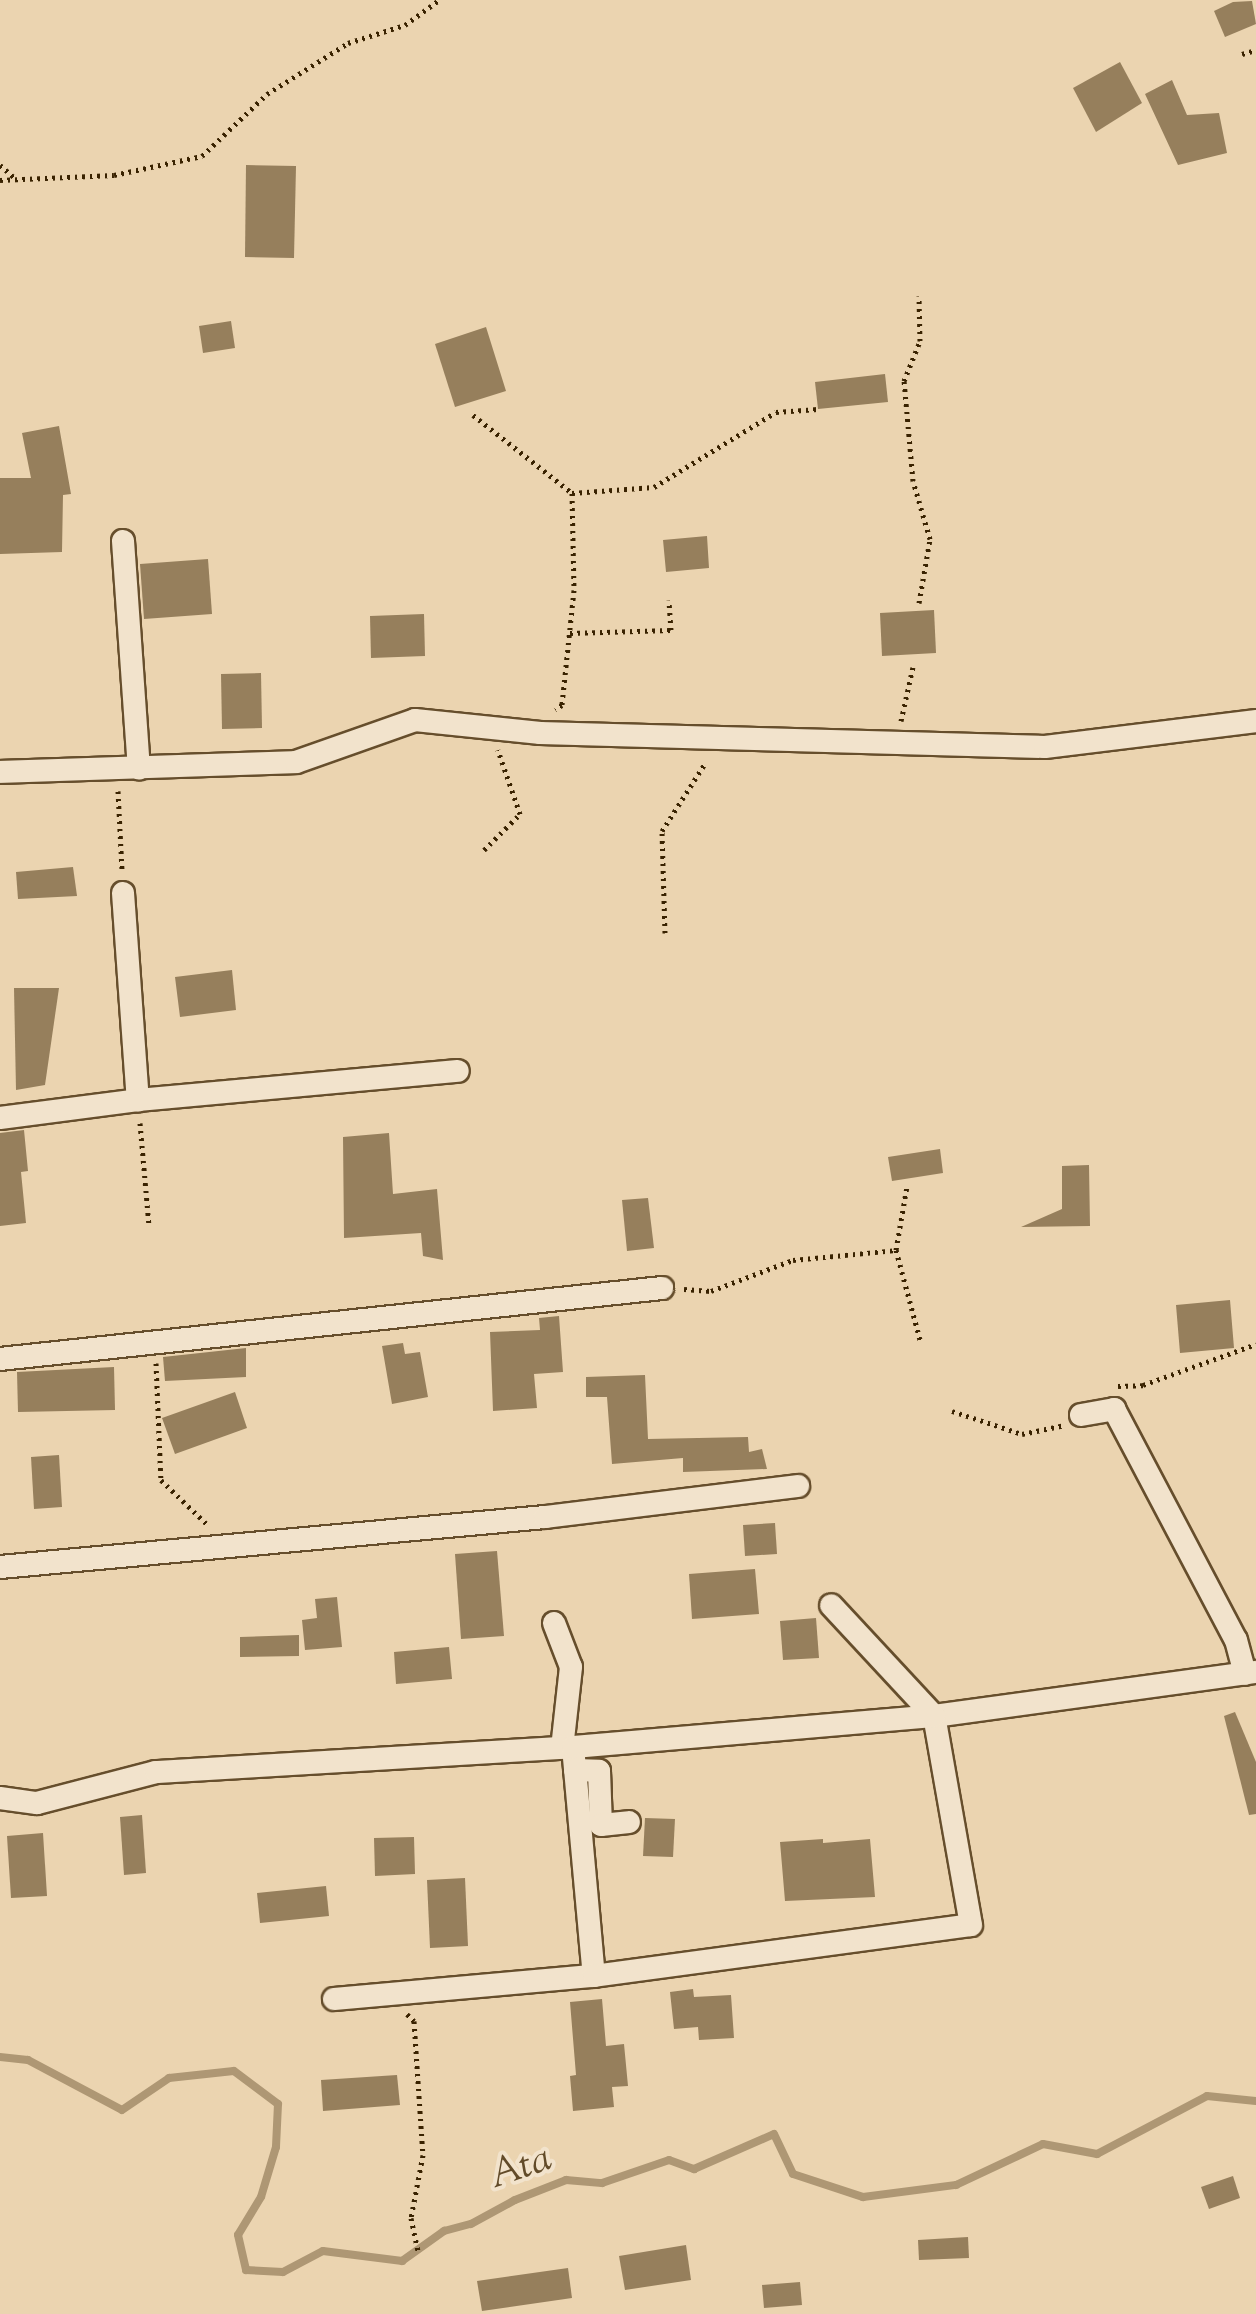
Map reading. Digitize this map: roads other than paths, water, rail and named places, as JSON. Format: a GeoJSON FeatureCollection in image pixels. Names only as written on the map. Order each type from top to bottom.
{"type":"FeatureCollection","features":[{"type":"Feature","properties":{"kind":"street"},"geometry":{"type":"LineString","coordinates":[[123,541],[128,769]]}},
{"type":"Feature","properties":{"kind":"street"},"geometry":{"type":"LineString","coordinates":[[0,772],[296,762],[415,720],[508,730],[1045,747],[1256,721]]}},
{"type":"Feature","properties":{"kind":"street"},"geometry":{"type":"LineString","coordinates":[[123,893],[138,1100]]}},
{"type":"Feature","properties":{"kind":"street"},"geometry":{"type":"LineString","coordinates":[[0,1118],[138,1100],[458,1071]]}},
{"type":"Feature","properties":{"kind":"street"},"geometry":{"type":"LineString","coordinates":[[0,1359],[662,1288]]}},
{"type":"Feature","properties":{"kind":"street"},"geometry":{"type":"LineString","coordinates":[[0,1798],[37,1803],[156,1772],[570,1755],[934,1716],[1250,1673],[1114,1408],[1081,1416]]}},
{"type":"Feature","properties":{"kind":"street"},"geometry":{"type":"LineString","coordinates":[[0,1567],[546,1517],[798,1486]]}},
{"type":"Feature","properties":{"kind":"street"},"geometry":{"type":"LineString","coordinates":[[334,1999],[594,1976],[971,1925],[934,1716],[831,1604]]}},
{"type":"Feature","properties":{"kind":"street"},"geometry":{"type":"LineString","coordinates":[[554,1624],[572,1666],[570,1755],[594,1976]]}},
{"type":"Feature","properties":{"kind":"street"},"geometry":{"type":"LineString","coordinates":[[570,1755],[599,1772],[601,1825],[629,1822]]}},
{"type":"Feature","properties":{"kind":"waterway","name":"Ata"},"geometry":{"type":"LineString","coordinates":[[0,2057],[28,2060],[122,2110],[169,2078],[234,2071],[278,2104],[276,2147],[261,2197],[238,2235],[246,2270],[283,2272],[323,2251],[402,2261],[444,2231],[471,2224],[515,2200],[566,2180],[602,2183],[669,2160],[694,2169],[774,2134],[793,2174],[863,2197],[956,2185],[1043,2144],[1097,2154],[1207,2096],[1256,2101]]}}]}
